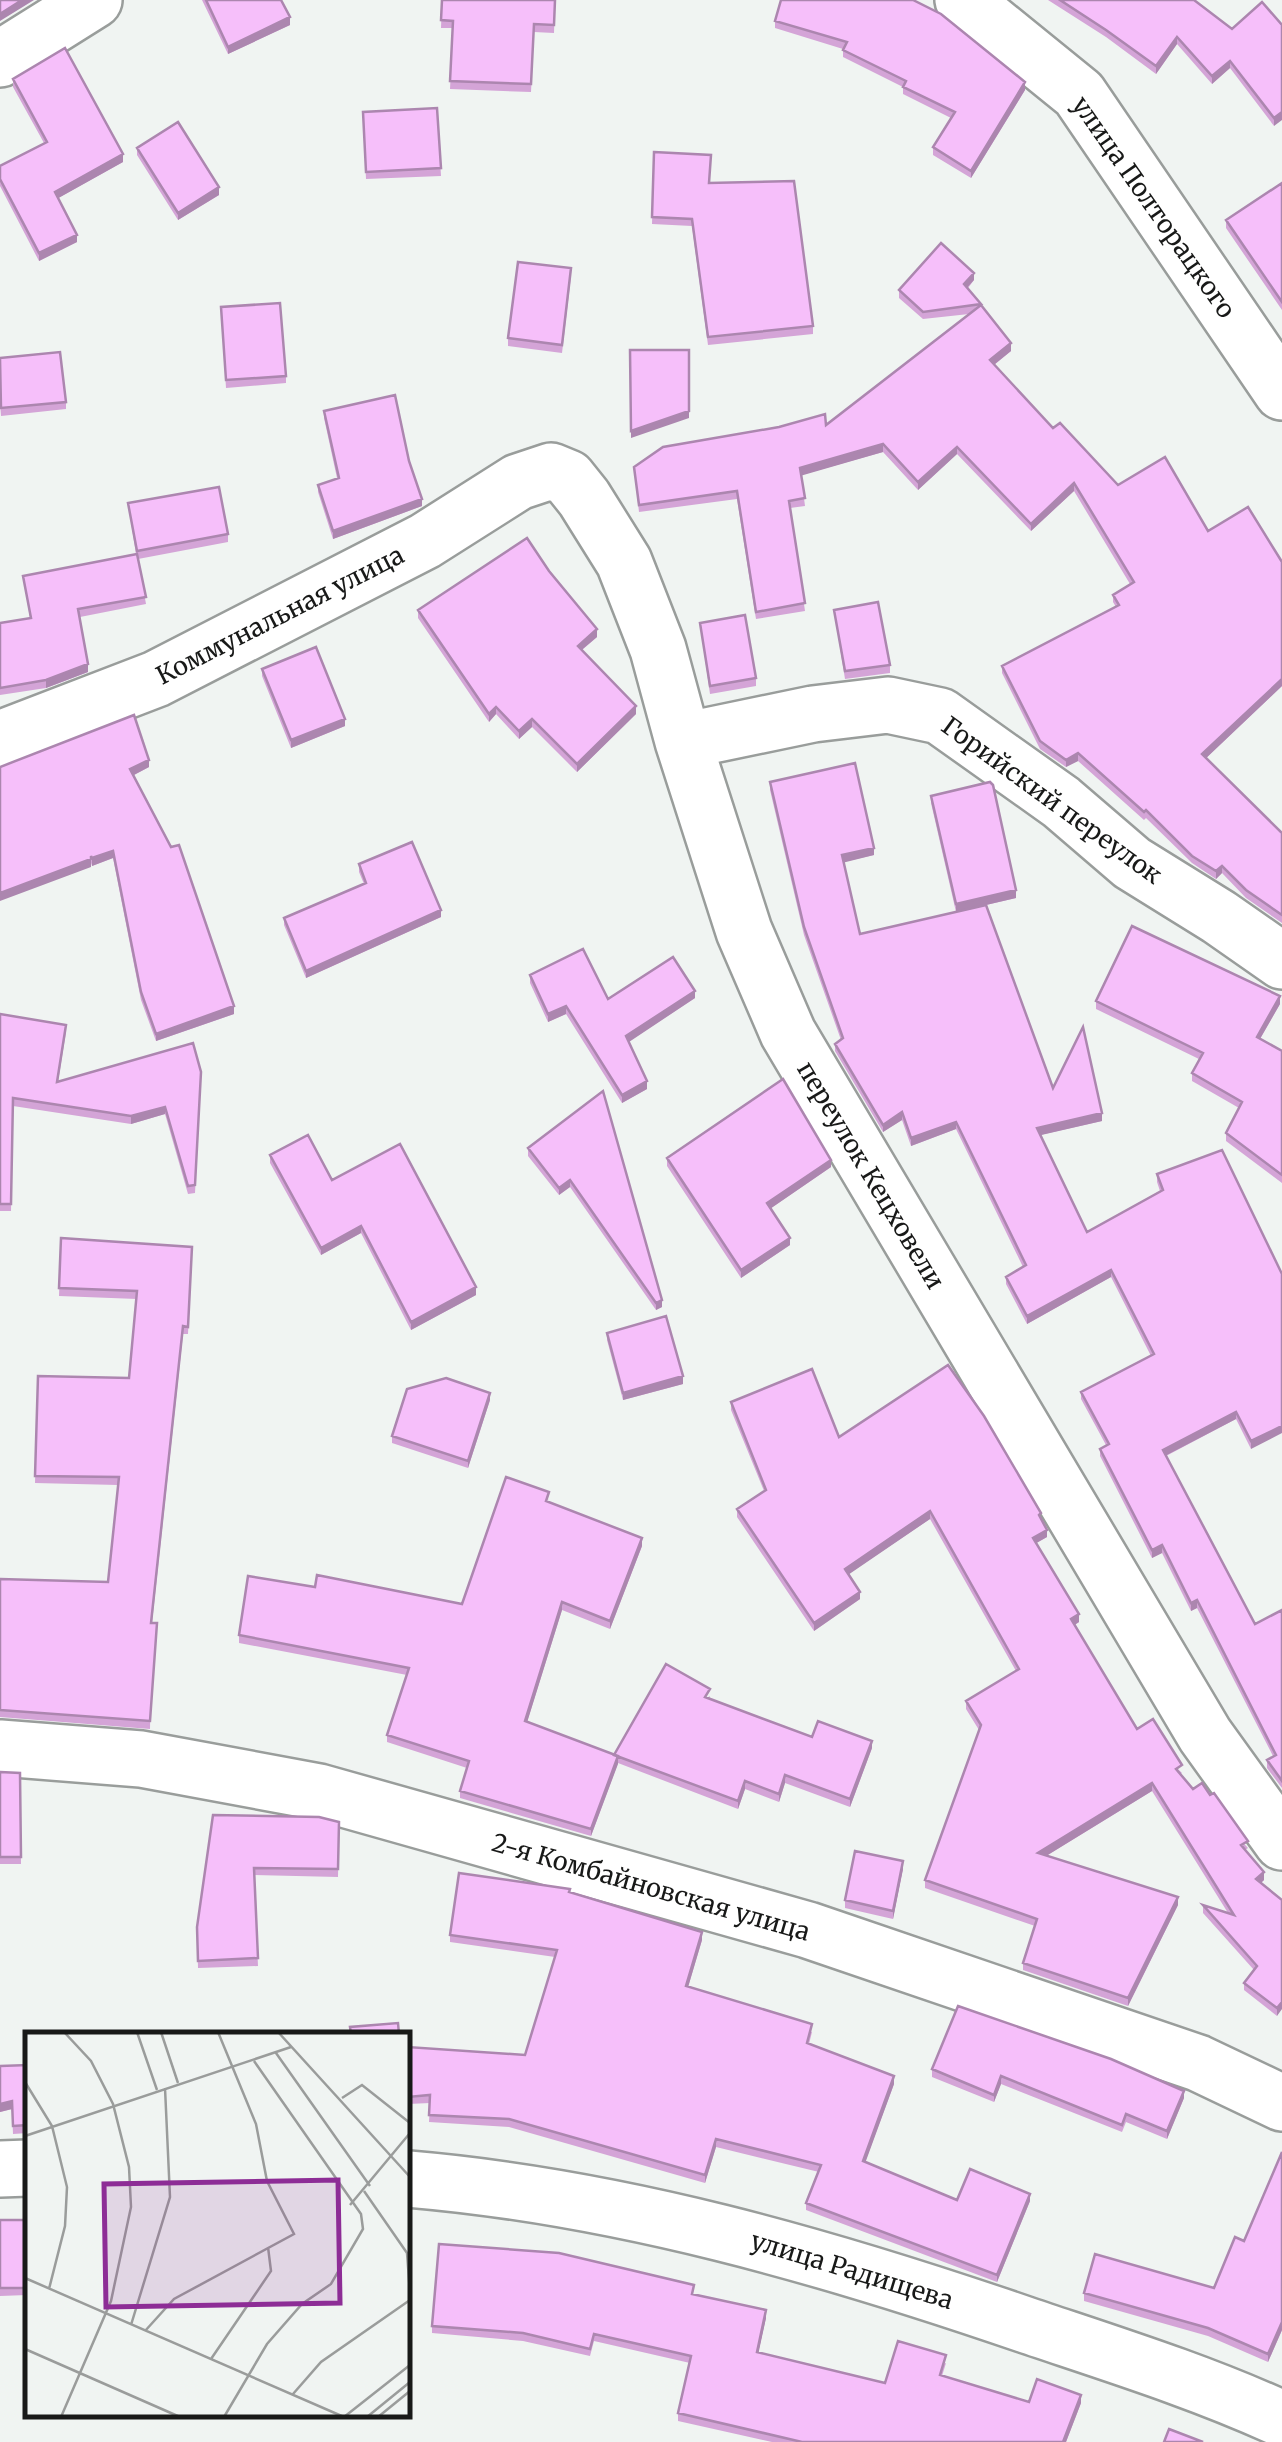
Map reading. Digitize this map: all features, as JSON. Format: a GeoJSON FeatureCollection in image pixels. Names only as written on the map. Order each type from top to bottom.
{"type":"FeatureCollection","features":[{"type":"Feature","properties":{"kind":"street"},"geometry":{"type":"LineString","coordinates":[[0,59],[94,0]]}},
{"type":"Feature","properties":{"kind":"street","name":"улица Полторацкого"},"geometry":{"type":"LineString","coordinates":[[962,0],[1079,94],[1282,392]]}},
{"type":"Feature","properties":{"kind":"street","name":"Коммунальная улица"},"geometry":{"type":"LineString","coordinates":[[0,739],[156,679],[426,541],[518,482],[551,472]]}},
{"type":"Feature","properties":{"kind":"street","name":"переулок Кецховели"},"geometry":{"type":"LineString","coordinates":[[551,472],[568,478],[624,562],[658,649],[744,931],[788,1034],[1205,1736],[1282,1842]]}},
{"type":"Feature","properties":{"kind":"street","name":"Горийский переулок"},"geometry":{"type":"LineString","coordinates":[[683,741],[813,714],[888,706],[940,716],[1062,802],[1132,863],[1282,961]]}},
{"type":"Feature","properties":{"kind":"street","name":"2-я Комбайновская улица"},"geometry":{"type":"LineString","coordinates":[[0,1748],[140,1760],[319,1792],[808,1930],[1198,2063],[1282,2103]]}},
{"type":"Feature","properties":{"kind":"street"},"geometry":{"type":"LineString","coordinates":[[0,2170],[25,2168]]}},
{"type":"Feature","properties":{"kind":"street","name":"улица Радищева"},"geometry":{"type":"LineString","coordinates":[[410,2180],[494,2186],[746,2236],[953,2300],[1204,2385],[1282,2419]]}},
{"type":"Feature","properties":{"kind":"building"},"geometry":{"type":"Polygon","coordinates":[[[0,0],[22,0],[0,14],[0,0]]]}},
{"type":"Feature","properties":{"kind":"building"},"geometry":{"type":"Polygon","coordinates":[[[206,0],[281,0],[290,17],[228,47],[206,0]]]}},
{"type":"Feature","properties":{"kind":"building"},"geometry":{"type":"Polygon","coordinates":[[[442,0],[555,0],[554,25],[534,24],[531,84],[450,81],[453,21],[441,20],[442,0]]]}},
{"type":"Feature","properties":{"kind":"building"},"geometry":{"type":"Polygon","coordinates":[[[781,0],[913,0],[941,14],[1025,82],[971,171],[933,147],[955,112],[903,87],[906,81],[843,50],[847,42],[775,21],[781,0]]]}},
{"type":"Feature","properties":{"kind":"building"},"geometry":{"type":"Polygon","coordinates":[[[1060,0],[1194,0],[1232,29],[1262,2],[1282,25],[1282,112],[1274,118],[1230,61],[1212,76],[1177,37],[1156,66],[1060,0]]]}},
{"type":"Feature","properties":{"kind":"building"},"geometry":{"type":"Polygon","coordinates":[[[65,48],[123,154],[55,192],[77,235],[39,253],[0,179],[0,166],[47,142],[13,79],[65,48]]]}},
{"type":"Feature","properties":{"kind":"building"},"geometry":{"type":"Polygon","coordinates":[[[437,108],[441,168],[366,172],[363,112],[437,108]]]}},
{"type":"Feature","properties":{"kind":"building"},"geometry":{"type":"Polygon","coordinates":[[[178,122],[219,187],[178,213],[137,148],[178,122]]]}},
{"type":"Feature","properties":{"kind":"building"},"geometry":{"type":"Polygon","coordinates":[[[654,152],[711,155],[709,183],[794,181],[813,326],[708,337],[692,219],[652,217],[654,152]]]}},
{"type":"Feature","properties":{"kind":"building"},"geometry":{"type":"Polygon","coordinates":[[[1282,183],[1282,302],[1226,220],[1282,183]]]}},
{"type":"Feature","properties":{"kind":"building"},"geometry":{"type":"Polygon","coordinates":[[[941,243],[974,273],[964,284],[981,304],[923,312],[899,290],[941,243]]]}},
{"type":"Feature","properties":{"kind":"building"},"geometry":{"type":"Polygon","coordinates":[[[518,262],[571,268],[562,345],[508,338],[518,262]]]}},
{"type":"Feature","properties":{"kind":"building"},"geometry":{"type":"Polygon","coordinates":[[[280,303],[286,376],[226,380],[221,307],[280,303]]]}},
{"type":"Feature","properties":{"kind":"building"},"geometry":{"type":"Polygon","coordinates":[[[981,305],[1011,343],[990,360],[1053,428],[1060,423],[1118,485],[1165,457],[1208,531],[1248,507],[1282,562],[1282,679],[1202,754],[1282,833],[1282,915],[1246,890],[1222,866],[1216,871],[1192,856],[1146,810],[1078,753],[1066,760],[1040,741],[1002,666],[1119,605],[1113,595],[1134,582],[1074,483],[1031,524],[957,447],[918,482],[883,444],[800,468],[805,498],[789,501],[805,603],[756,612],[737,491],[639,505],[634,467],[663,447],[779,427],[825,414],[826,425],[981,305]]]}},
{"type":"Feature","properties":{"kind":"building"},"geometry":{"type":"Polygon","coordinates":[[[630,350],[689,350],[689,411],[631,431],[630,350]]]}},
{"type":"Feature","properties":{"kind":"building"},"geometry":{"type":"Polygon","coordinates":[[[60,352],[66,402],[1,408],[0,358],[60,352]]]}},
{"type":"Feature","properties":{"kind":"building"},"geometry":{"type":"Polygon","coordinates":[[[395,395],[409,461],[422,499],[333,531],[318,485],[339,478],[324,411],[395,395]]]}},
{"type":"Feature","properties":{"kind":"building"},"geometry":{"type":"Polygon","coordinates":[[[219,487],[228,534],[137,551],[128,503],[219,487]]]}},
{"type":"Feature","properties":{"kind":"building"},"geometry":{"type":"Polygon","coordinates":[[[527,538],[597,629],[578,646],[636,706],[577,764],[532,719],[519,731],[496,707],[489,714],[418,610],[527,538]]]}},
{"type":"Feature","properties":{"kind":"building"},"geometry":{"type":"Polygon","coordinates":[[[137,554],[146,597],[78,609],[88,664],[46,680],[0,688],[0,623],[31,618],[23,576],[137,554]]]}},
{"type":"Feature","properties":{"kind":"building"},"geometry":{"type":"Polygon","coordinates":[[[878,602],[890,665],[845,671],[834,610],[878,602]]]}},
{"type":"Feature","properties":{"kind":"building"},"geometry":{"type":"Polygon","coordinates":[[[745,615],[756,678],[710,686],[700,623],[745,615]]]}},
{"type":"Feature","properties":{"kind":"building"},"geometry":{"type":"Polygon","coordinates":[[[316,647],[345,719],[291,740],[262,669],[316,647]]]}},
{"type":"Feature","properties":{"kind":"building"},"geometry":{"type":"Polygon","coordinates":[[[134,715],[149,760],[130,769],[171,847],[179,845],[234,1006],[156,1034],[141,992],[113,851],[0,893],[0,767],[134,715]]]}},
{"type":"Feature","properties":{"kind":"building"},"geometry":{"type":"Polygon","coordinates":[[[855,763],[874,848],[842,855],[860,934],[986,905],[1053,1088],[1083,1027],[1102,1113],[1037,1128],[1087,1232],[1163,1190],[1157,1174],[1222,1150],[1282,1274],[1282,1426],[1251,1441],[1236,1412],[1163,1450],[1255,1624],[1282,1610],[1282,1781],[1267,1760],[1276,1755],[1197,1600],[1191,1603],[1162,1545],[1152,1550],[1100,1449],[1109,1444],[1081,1392],[1154,1354],[1111,1270],[1027,1316],[1006,1277],[1026,1265],[956,1122],[911,1138],[902,1112],[883,1125],[835,1044],[843,1038],[804,927],[770,782],[855,763]]]}},
{"type":"Feature","properties":{"kind":"building"},"geometry":{"type":"Polygon","coordinates":[[[990,782],[1016,890],[956,904],[931,796],[990,782]]]}},
{"type":"Feature","properties":{"kind":"building"},"geometry":{"type":"Polygon","coordinates":[[[412,842],[441,910],[306,971],[284,918],[366,883],[359,864],[412,842]]]}},
{"type":"Feature","properties":{"kind":"building"},"geometry":{"type":"Polygon","coordinates":[[[1132,926],[1280,996],[1257,1037],[1282,1051],[1282,1175],[1226,1133],[1242,1102],[1192,1073],[1203,1053],[1096,1001],[1132,926]]]}},
{"type":"Feature","properties":{"kind":"building"},"geometry":{"type":"Polygon","coordinates":[[[583,949],[608,999],[673,957],[695,991],[626,1036],[647,1081],[622,1095],[566,1006],[548,1014],[530,975],[583,949]]]}},
{"type":"Feature","properties":{"kind":"building"},"geometry":{"type":"Polygon","coordinates":[[[0,1014],[66,1025],[57,1082],[193,1043],[201,1072],[195,1185],[188,1186],[165,1107],[131,1116],[13,1098],[11,1204],[0,1204],[0,1014]]]}},
{"type":"Feature","properties":{"kind":"building"},"geometry":{"type":"Polygon","coordinates":[[[783,1079],[831,1160],[767,1203],[790,1238],[741,1270],[667,1158],[783,1079]]]}},
{"type":"Feature","properties":{"kind":"building"},"geometry":{"type":"Polygon","coordinates":[[[603,1091],[662,1300],[656,1303],[570,1180],[559,1188],[528,1148],[603,1091]]]}},
{"type":"Feature","properties":{"kind":"building"},"geometry":{"type":"Polygon","coordinates":[[[308,1135],[332,1180],[400,1144],[476,1287],[411,1322],[361,1226],[321,1248],[270,1155],[308,1135]]]}},
{"type":"Feature","properties":{"kind":"building"},"geometry":{"type":"Polygon","coordinates":[[[61,1238],[192,1247],[188,1327],[183,1326],[151,1623],[157,1623],[150,1721],[0,1710],[0,1579],[108,1582],[119,1477],[35,1476],[38,1376],[129,1378],[137,1291],[59,1288],[61,1238]]]}},
{"type":"Feature","properties":{"kind":"building"},"geometry":{"type":"Polygon","coordinates":[[[666,1316],[683,1376],[623,1393],[607,1333],[666,1316]]]}},
{"type":"Feature","properties":{"kind":"building"},"geometry":{"type":"Polygon","coordinates":[[[948,1365],[984,1416],[1041,1513],[1047,1530],[1033,1538],[1079,1614],[1071,1619],[1137,1729],[1153,1719],[1182,1765],[1176,1769],[1193,1789],[1202,1783],[1210,1795],[1214,1793],[1248,1841],[1241,1845],[1264,1872],[1256,1879],[1282,1900],[1282,2002],[1277,2008],[1244,1983],[1257,1966],[1203,1905],[1234,1915],[1152,1783],[1038,1853],[1178,1897],[1128,1998],[1023,1963],[1037,1919],[925,1880],[981,1725],[966,1701],[1019,1669],[930,1511],[845,1569],[860,1592],[814,1623],[737,1509],[766,1490],[731,1402],[812,1369],[839,1437],[948,1365]]]}},
{"type":"Feature","properties":{"kind":"building"},"geometry":{"type":"Polygon","coordinates":[[[446,1378],[490,1393],[468,1461],[392,1436],[407,1389],[446,1378]]]}},
{"type":"Feature","properties":{"kind":"building"},"geometry":{"type":"Polygon","coordinates":[[[506,1477],[549,1492],[546,1501],[642,1538],[610,1621],[562,1602],[525,1721],[618,1756],[591,1829],[460,1791],[469,1761],[387,1735],[409,1668],[239,1635],[248,1576],[315,1587],[317,1575],[462,1604],[506,1477]]]}},
{"type":"Feature","properties":{"kind":"building"},"geometry":{"type":"Polygon","coordinates":[[[666,1664],[710,1689],[705,1697],[812,1737],[818,1721],[872,1741],[850,1799],[785,1775],[779,1794],[745,1781],[738,1801],[614,1755],[666,1664]]]}},
{"type":"Feature","properties":{"kind":"building"},"geometry":{"type":"Polygon","coordinates":[[[0,1772],[20,1773],[21,1857],[0,1857],[0,1772]]]}},
{"type":"Feature","properties":{"kind":"building"},"geometry":{"type":"Polygon","coordinates":[[[213,1815],[319,1817],[339,1822],[338,1869],[254,1868],[258,1958],[198,1961],[197,1927],[213,1815]]]}},
{"type":"Feature","properties":{"kind":"building"},"geometry":{"type":"Polygon","coordinates":[[[855,1851],[903,1861],[893,1911],[845,1900],[855,1851]]]}},
{"type":"Feature","properties":{"kind":"building"},"geometry":{"type":"Polygon","coordinates":[[[459,1873],[570,1889],[569,1892],[702,1932],[686,1986],[812,2024],[807,2043],[894,2076],[863,2161],[957,2200],[970,2169],[1030,2194],[997,2275],[806,2203],[821,2165],[716,2139],[705,2175],[509,2119],[429,2115],[430,2095],[410,2097],[410,2047],[525,2055],[557,1950],[450,1935],[459,1873]]]}},
{"type":"Feature","properties":{"kind":"building"},"geometry":{"type":"Polygon","coordinates":[[[958,2006],[1111,2059],[1184,2091],[1167,2131],[1126,2114],[1122,2125],[1001,2076],[994,2095],[932,2069],[958,2006]]]}},
{"type":"Feature","properties":{"kind":"building"},"geometry":{"type":"Polygon","coordinates":[[[398,2023],[399,2032],[351,2032],[350,2027],[398,2023]]]}},
{"type":"Feature","properties":{"kind":"building"},"geometry":{"type":"Polygon","coordinates":[[[25,2065],[25,2125],[13,2126],[12,2101],[0,2104],[0,2066],[25,2065]]]}},
{"type":"Feature","properties":{"kind":"building"},"geometry":{"type":"Polygon","coordinates":[[[1282,2152],[1282,2322],[1268,2354],[1208,2328],[1084,2293],[1095,2254],[1214,2288],[1235,2237],[1244,2241],[1282,2152]]]}},
{"type":"Feature","properties":{"kind":"building"},"geometry":{"type":"Polygon","coordinates":[[[0,2220],[25,2220],[25,2288],[0,2288],[0,2220]]]}},
{"type":"Feature","properties":{"kind":"building"},"geometry":{"type":"Polygon","coordinates":[[[439,2244],[559,2253],[694,2285],[692,2294],[766,2310],[757,2352],[885,2383],[898,2341],[946,2355],[940,2375],[1029,2402],[1037,2379],[1081,2395],[1063,2442],[802,2442],[678,2413],[691,2356],[594,2334],[590,2349],[523,2333],[432,2326],[439,2244]]]}},
{"type":"Feature","properties":{"kind":"building"},"geometry":{"type":"Polygon","coordinates":[[[1169,2429],[1203,2442],[1164,2442],[1169,2429]]]}}]}
